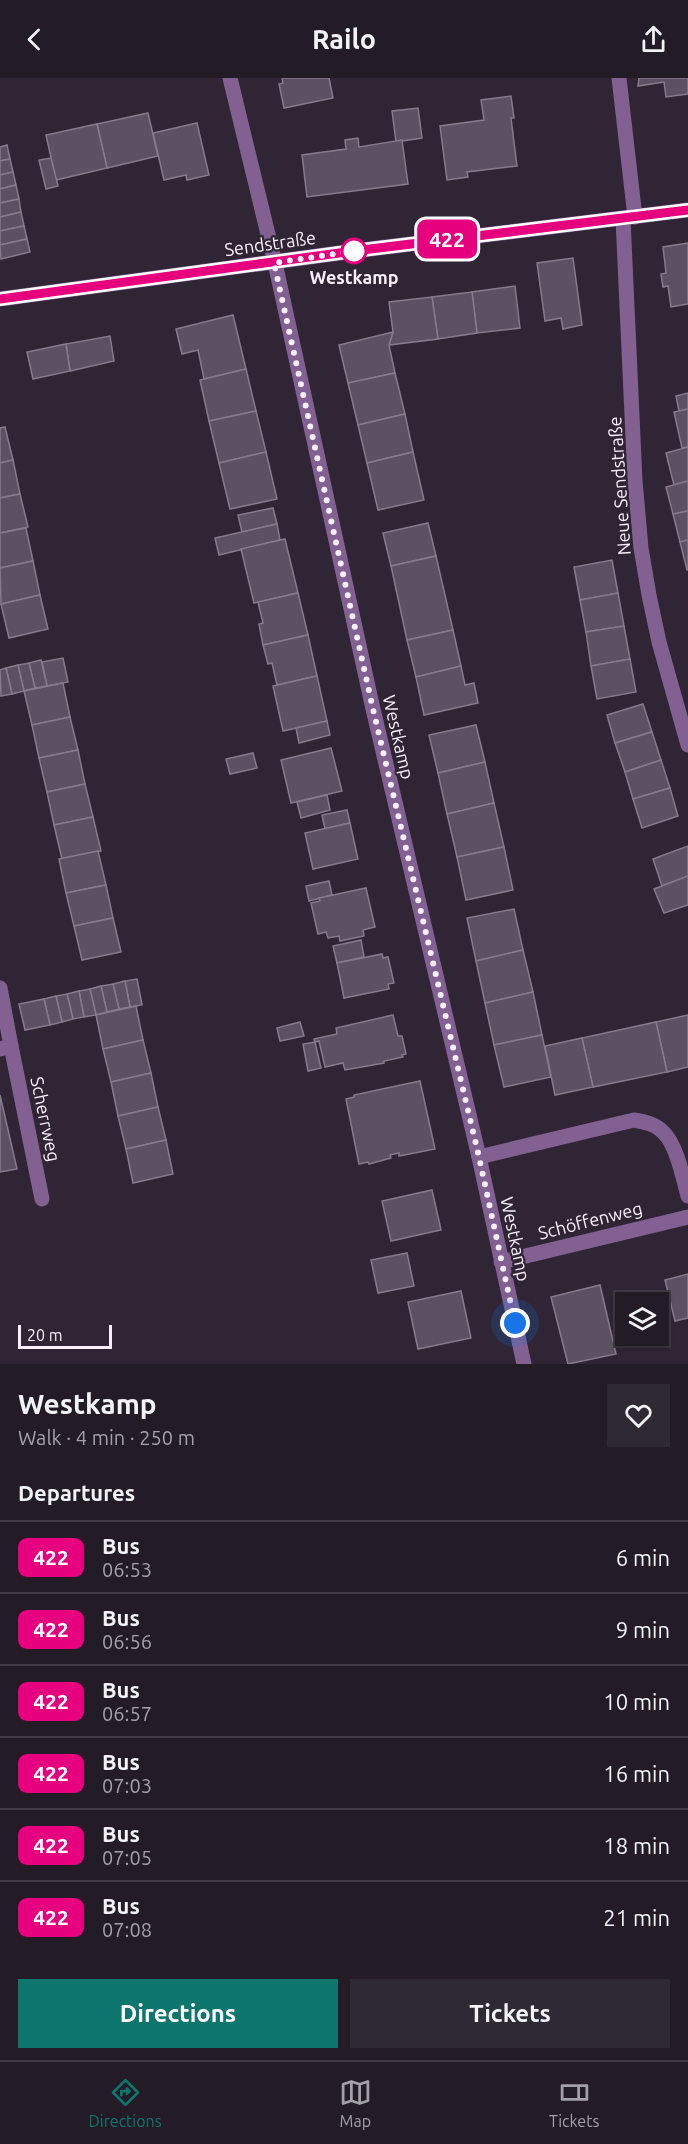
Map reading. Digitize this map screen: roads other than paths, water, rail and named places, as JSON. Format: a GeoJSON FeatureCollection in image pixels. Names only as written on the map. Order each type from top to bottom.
{"type":"FeatureCollection","features":[{"type":"Feature","properties":{"kind":"street","name":"Westkamp"},"geometry":{"type":"LineString","coordinates":[[230,78],[274,263],[373,709],[479,1157],[524,1364]]}},
{"type":"Feature","properties":{"kind":"street","name":"Neue Sendstraße"},"geometry":{"type":"LineString","coordinates":[[619,78],[629,218],[635,481],[641,548],[659,642],[688,746]]}},
{"type":"Feature","properties":{"kind":"street","name":"Sendstraße"},"geometry":{"type":"LineString","coordinates":[[0,299],[354,251],[688,210]]}},
{"type":"Feature","properties":{"kind":"street","name":"Scherrweg"},"geometry":{"type":"LineString","coordinates":[[0,988],[6,1047],[42,1199]]}},
{"type":"Feature","properties":{"kind":"street"},"geometry":{"type":"LineString","coordinates":[[479,1157],[634,1120],[651,1124],[665,1133],[675,1154],[688,1196]]}},
{"type":"Feature","properties":{"kind":"street","name":"Schöffenweg"},"geometry":{"type":"LineString","coordinates":[[501,1262],[688,1217]]}},
{"type":"Feature","properties":{"kind":"place","name":"Westkamp"},"geometry":{"type":"Point","coordinates":[354,251]}}]}
